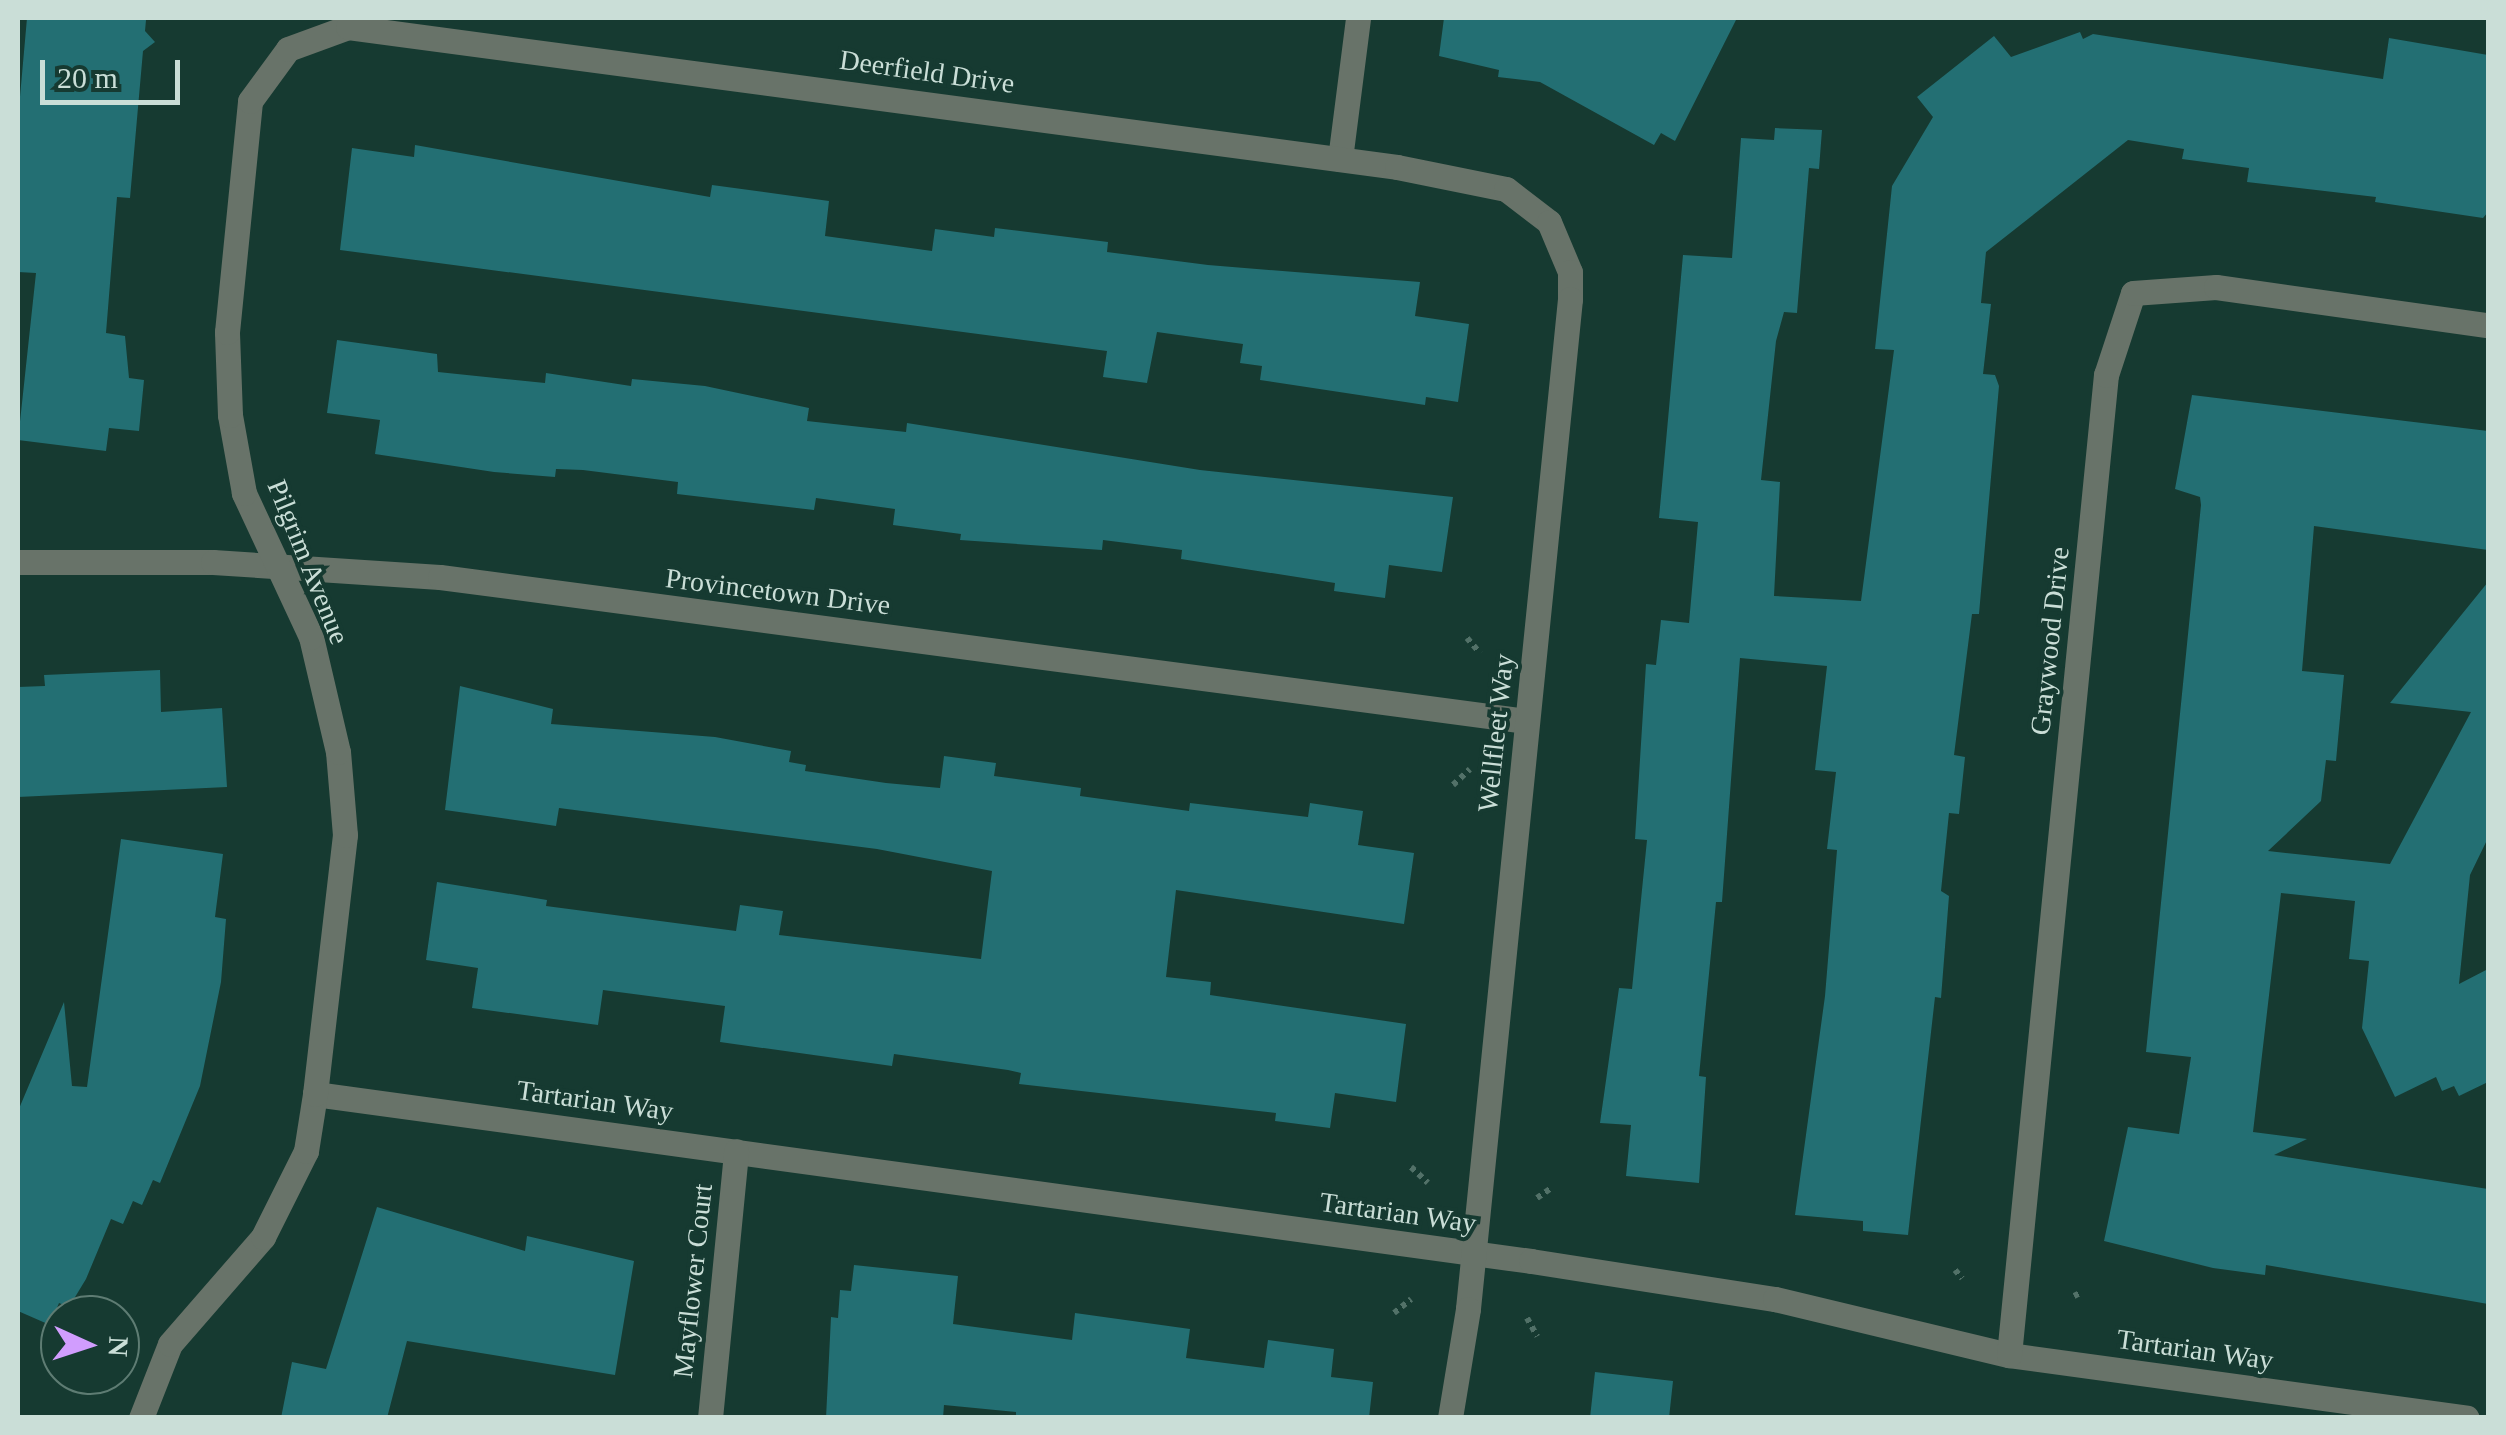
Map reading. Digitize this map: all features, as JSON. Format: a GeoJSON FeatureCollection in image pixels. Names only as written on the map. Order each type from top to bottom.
{"type":"FeatureCollection","features":[{"type":"Feature","properties":{"kind":"street"},"geometry":{"type":"LineString","coordinates":[[1340,159],[1358,18]]}},
{"type":"Feature","properties":{"kind":"street","name":"Deerfield Drive"},"geometry":{"type":"LineString","coordinates":[[288,49],[327,30],[370,28],[1340,159],[1506,189],[1549,222]]}},
{"type":"Feature","properties":{"kind":"street","name":"Pilgrim Avenue"},"geometry":{"type":"LineString","coordinates":[[141,1418],[170,1344],[263,1237],[306,1151],[315,1094],[344,819],[338,752],[311,638],[274,566],[244,494],[230,415],[226,332],[244,123],[258,81],[288,49]]}},
{"type":"Feature","properties":{"kind":"street","name":"Wellfleet Way"},"geometry":{"type":"LineString","coordinates":[[1450,1418],[1473,1254],[1570,300],[1563,246],[1549,222]]}},
{"type":"Feature","properties":{"kind":"street","name":"Graywood Drive"},"geometry":{"type":"LineString","coordinates":[[2008,1355],[2106,375],[2133,293],[2216,287],[2488,325]]}},
{"type":"Feature","properties":{"kind":"street","name":"Provincetown Drive"},"geometry":{"type":"LineString","coordinates":[[18,562],[274,566],[440,577],[1527,720]]}},
{"type":"Feature","properties":{"kind":"street","name":"Tartarian Way"},"geometry":{"type":"LineString","coordinates":[[315,1094],[1775,1299],[2008,1355],[2467,1418]]}},
{"type":"Feature","properties":{"kind":"street","name":"Mayflower Court"},"geometry":{"type":"LineString","coordinates":[[710,1418],[736,1151]]}},
{"type":"Feature","properties":{"kind":"path"},"geometry":{"type":"LineString","coordinates":[[1467,638],[1480,653]]}},
{"type":"Feature","properties":{"kind":"path"},"geometry":{"type":"LineString","coordinates":[[1453,785],[1470,769]]}},
{"type":"Feature","properties":{"kind":"path"},"geometry":{"type":"LineString","coordinates":[[1411,1167],[1428,1183]]}},
{"type":"Feature","properties":{"kind":"path"},"geometry":{"type":"LineString","coordinates":[[1537,1198],[1553,1187]]}},
{"type":"Feature","properties":{"kind":"path"},"geometry":{"type":"LineString","coordinates":[[1955,1270],[1962,1278]]}},
{"type":"Feature","properties":{"kind":"path"},"geometry":{"type":"LineString","coordinates":[[1394,1313],[1411,1299]]}},
{"type":"Feature","properties":{"kind":"path"},"geometry":{"type":"LineString","coordinates":[[1527,1318],[1537,1336]]}},
{"type":"Feature","properties":{"kind":"building"},"geometry":{"type":"Polygon","coordinates":[[[27,18],[146,20],[145,31],[155,42],[143,51],[130,198],[117,197],[106,333],[125,336],[129,378],[144,380],[139,431],[109,428],[106,451],[18,440],[36,273],[18,272],[18,119],[27,18]]]}},
{"type":"Feature","properties":{"kind":"building"},"geometry":{"type":"Polygon","coordinates":[[[1444,18],[1737,18],[1675,141],[1661,133],[1654,145],[1540,82],[1498,77],[1499,70],[1439,56],[1444,18]]]}},
{"type":"Feature","properties":{"kind":"building"},"geometry":{"type":"Polygon","coordinates":[[[2080,32],[2083,39],[2093,34],[2383,79],[2389,38],[2488,55],[2488,212],[2483,218],[2375,202],[2376,197],[2247,182],[2249,168],[2182,159],[2184,149],[2128,140],[1986,252],[1981,303],[1991,304],[1983,374],[1995,375],[1999,386],[1979,614],[1972,614],[1954,755],[1965,757],[1959,814],[1949,813],[1941,891],[1949,896],[1941,998],[1935,997],[1908,1235],[1863,1231],[1863,1221],[1795,1215],[1825,996],[1837,850],[1827,849],[1836,772],[1815,770],[1827,666],[1740,658],[1722,902],[1716,902],[1699,1076],[1706,1077],[1699,1183],[1626,1176],[1631,1125],[1600,1123],[1619,988],[1632,989],[1647,840],[1635,839],[1646,664],[1656,665],[1661,620],[1689,623],[1698,522],[1659,518],[1683,255],[1732,258],[1741,138],[1774,140],[1775,128],[1822,130],[1819,169],[1809,168],[1797,313],[1784,312],[1776,341],[1761,480],[1780,482],[1774,596],[1861,601],[1894,350],[1875,349],[1892,186],[1933,117],[1917,97],[1994,36],[2011,57],[2080,32]]]}},
{"type":"Feature","properties":{"kind":"building"},"geometry":{"type":"Polygon","coordinates":[[[415,145],[710,197],[712,185],[829,201],[825,236],[932,251],[935,229],[994,237],[995,228],[1108,242],[1107,252],[1208,265],[1420,282],[1415,316],[1469,324],[1458,402],[1426,397],[1425,405],[1260,380],[1262,366],[1240,363],[1243,344],[1157,332],[1147,383],[1103,377],[1107,351],[340,250],[352,148],[414,157],[415,145]]]}},
{"type":"Feature","properties":{"kind":"building"},"geometry":{"type":"Polygon","coordinates":[[[337,340],[437,354],[438,372],[545,383],[546,373],[631,386],[632,379],[705,386],[809,408],[807,421],[906,432],[907,423],[1200,470],[1453,497],[1442,572],[1389,565],[1385,598],[1334,591],[1335,583],[1181,559],[1182,550],[1103,540],[1102,550],[960,540],[961,534],[893,525],[895,509],[816,498],[814,510],[677,494],[678,482],[583,470],[556,469],[555,477],[494,472],[375,454],[380,420],[327,413],[337,340]]]}},
{"type":"Feature","properties":{"kind":"building"},"geometry":{"type":"Polygon","coordinates":[[[2192,395],[2488,431],[2488,550],[2314,526],[2302,671],[2344,675],[2336,761],[2326,760],[2321,801],[2268,851],[2390,864],[2471,712],[2390,703],[2488,582],[2488,838],[2470,875],[2459,984],[2488,969],[2488,1082],[2459,1096],[2454,1086],[2442,1091],[2436,1077],[2395,1097],[2362,1028],[2369,961],[2349,959],[2355,901],[2281,893],[2253,1132],[2307,1139],[2274,1155],[2488,1189],[2488,1304],[2266,1265],[2265,1275],[2213,1268],[2104,1241],[2128,1127],[2179,1134],[2191,1057],[2146,1052],[2201,505],[2200,497],[2175,489],[2192,395]]]}},
{"type":"Feature","properties":{"kind":"building"},"geometry":{"type":"Polygon","coordinates":[[[160,670],[161,712],[222,708],[227,787],[18,797],[18,687],[45,686],[44,675],[160,670]]]}},
{"type":"Feature","properties":{"kind":"building"},"geometry":{"type":"Polygon","coordinates":[[[460,686],[553,709],[551,724],[715,737],[791,751],[789,762],[806,765],[805,771],[886,783],[940,788],[944,756],[996,763],[994,776],[1081,788],[1080,796],[1189,811],[1190,803],[1308,817],[1310,803],[1363,811],[1358,845],[1414,853],[1404,924],[1176,890],[1166,977],[1211,982],[1210,995],[1406,1024],[1396,1102],[1335,1093],[1330,1128],[1275,1121],[1276,1113],[1019,1084],[1021,1073],[1008,1070],[894,1054],[892,1066],[720,1042],[725,1006],[603,990],[598,1025],[472,1008],[478,968],[426,960],[437,882],[547,900],[546,906],[736,931],[740,905],[783,911],[779,935],[981,959],[992,871],[877,849],[559,808],[556,826],[445,810],[460,686]]]}},
{"type":"Feature","properties":{"kind":"building"},"geometry":{"type":"Polygon","coordinates":[[[121,839],[223,854],[215,917],[226,919],[221,982],[200,1086],[160,1183],[153,1180],[142,1205],[133,1201],[123,1224],[111,1219],[76,1295],[40,1295],[40,1321],[18,1311],[18,1111],[64,1002],[72,1086],[87,1087],[121,839]]]}},
{"type":"Feature","properties":{"kind":"building"},"geometry":{"type":"Polygon","coordinates":[[[377,1207],[525,1251],[527,1236],[634,1261],[615,1375],[407,1341],[387,1418],[281,1418],[292,1362],[326,1369],[377,1207]]]}},
{"type":"Feature","properties":{"kind":"building"},"geometry":{"type":"Polygon","coordinates":[[[854,1265],[958,1276],[953,1324],[1072,1340],[1075,1313],[1190,1329],[1186,1358],[1264,1368],[1268,1340],[1334,1349],[1331,1377],[1373,1382],[1369,1418],[1016,1418],[1016,1412],[944,1405],[943,1418],[826,1418],[831,1317],[838,1318],[840,1290],[851,1291],[854,1265]]]}},
{"type":"Feature","properties":{"kind":"building"},"geometry":{"type":"Polygon","coordinates":[[[1595,1372],[1673,1381],[1669,1418],[1590,1418],[1595,1372]]]}}]}
